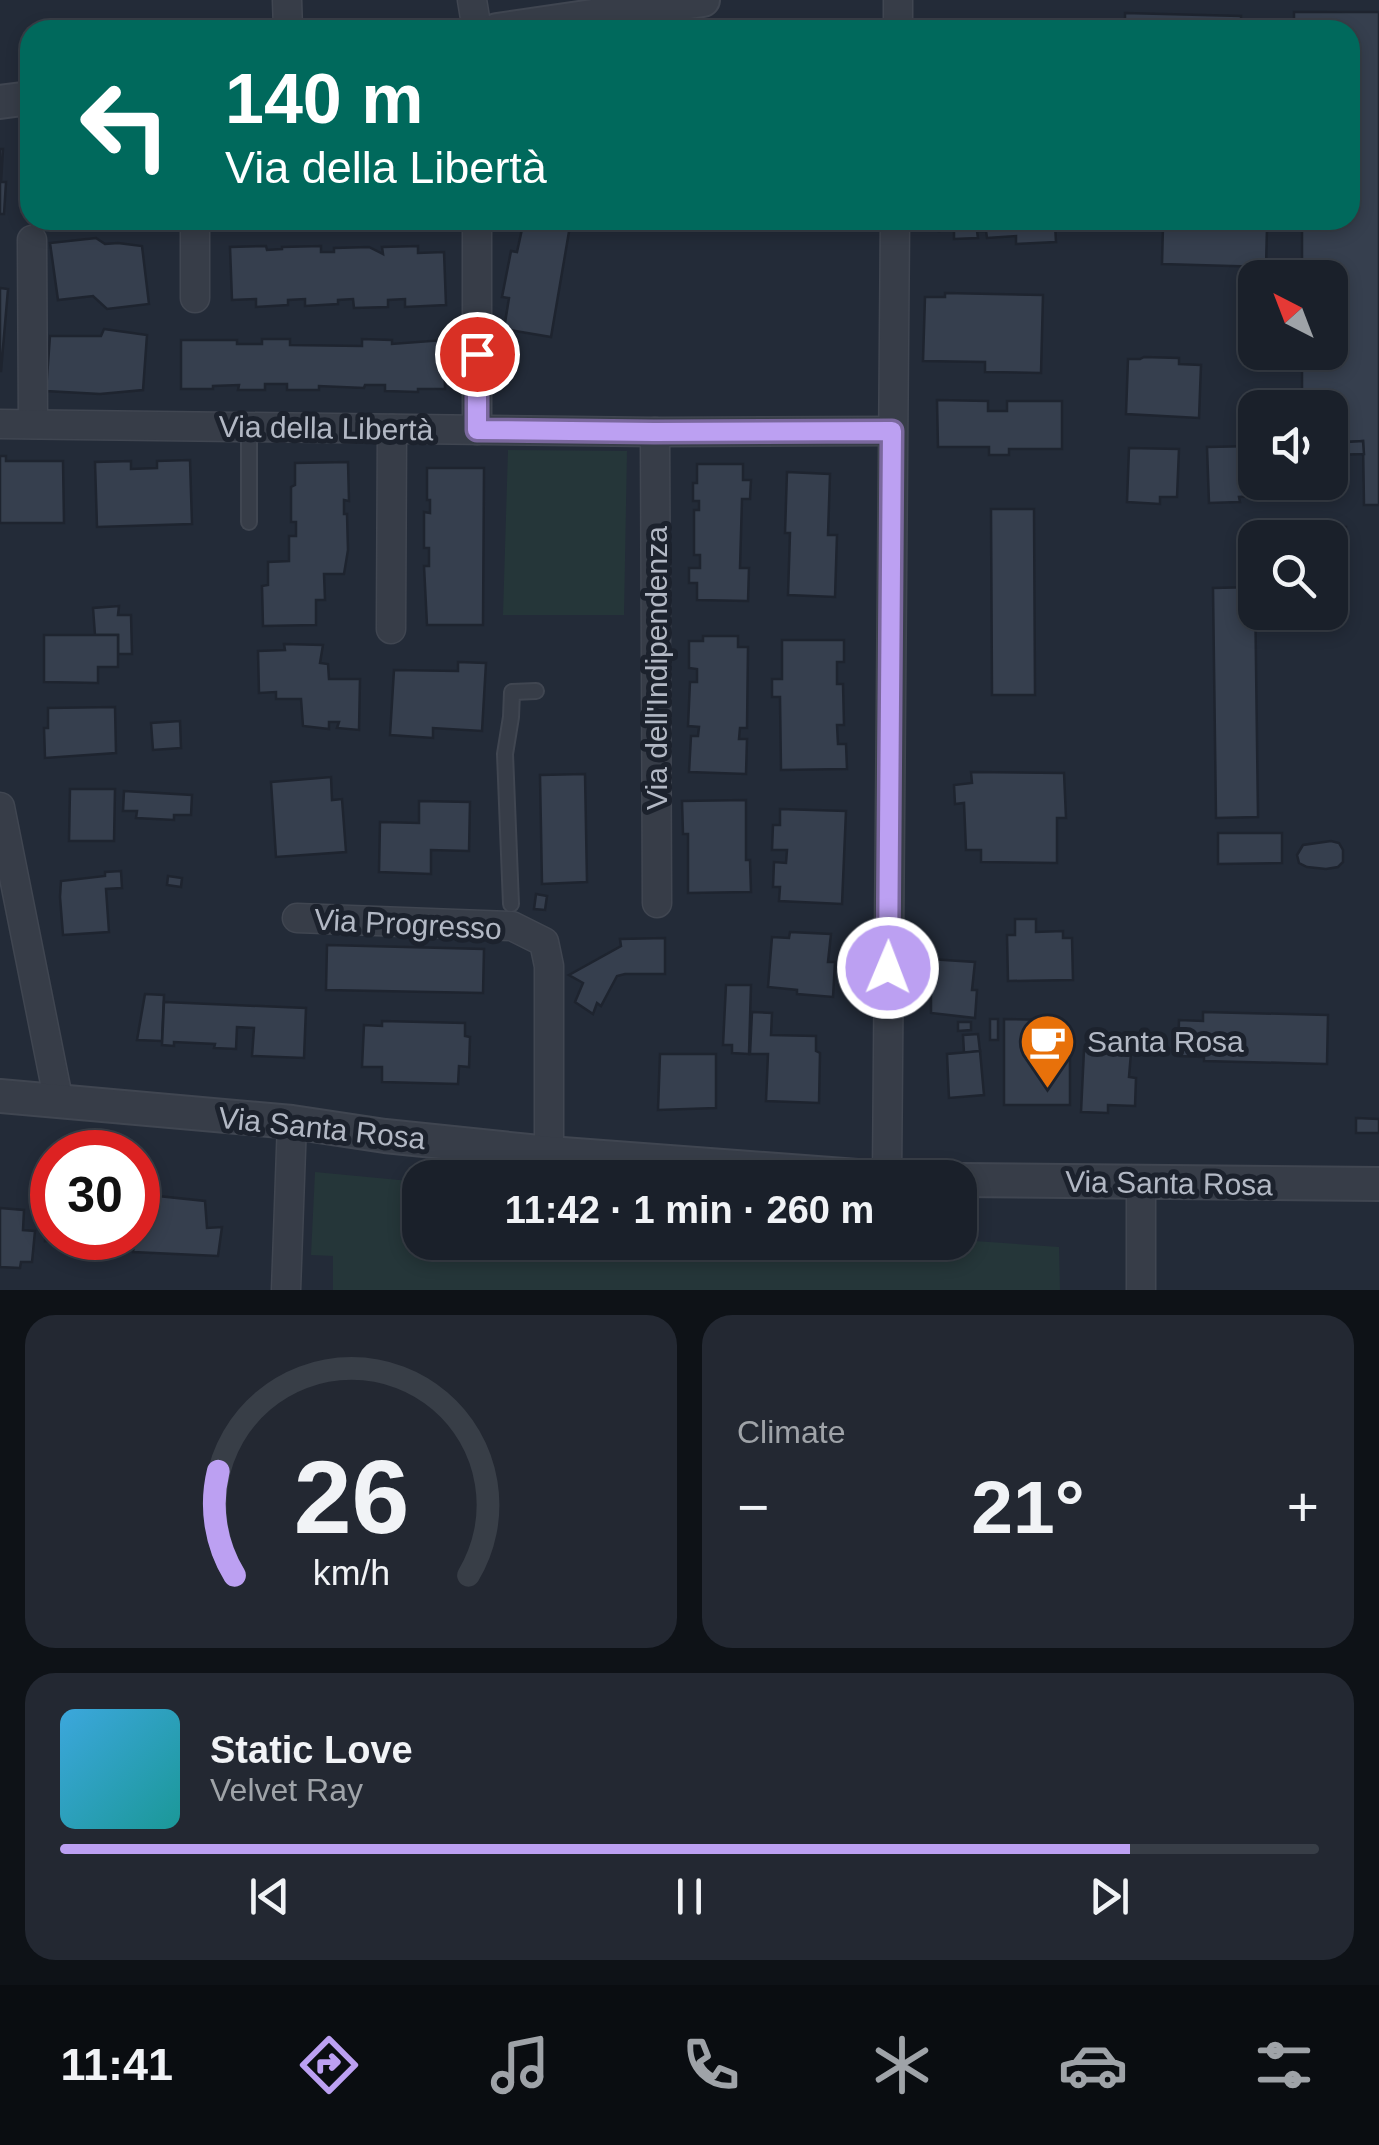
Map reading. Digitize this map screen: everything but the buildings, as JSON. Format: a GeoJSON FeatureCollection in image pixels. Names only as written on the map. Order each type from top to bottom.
{"type":"FeatureCollection","features":[{"type":"Feature","properties":{"kind":"street"},"geometry":{"type":"LineString","coordinates":[[566,20],[703,0]]}},
{"type":"Feature","properties":{"kind":"street"},"geometry":{"type":"LineString","coordinates":[[195,230],[196,298]]}},
{"type":"Feature","properties":{"kind":"street"},"geometry":{"type":"LineString","coordinates":[[477,230],[477,430]]}},
{"type":"Feature","properties":{"kind":"street"},"geometry":{"type":"LineString","coordinates":[[885,1160],[895,230]]}},
{"type":"Feature","properties":{"kind":"street"},"geometry":{"type":"LineString","coordinates":[[32,240],[33,424]]}},
{"type":"Feature","properties":{"kind":"street","name":"Via della Libertà"},"geometry":{"type":"LineString","coordinates":[[0,424],[892,431]]}},
{"type":"Feature","properties":{"kind":"street"},"geometry":{"type":"LineString","coordinates":[[391,629],[392,429]]}},
{"type":"Feature","properties":{"kind":"street","name":"Via dell'Indipendenza"},"geometry":{"type":"LineString","coordinates":[[654,432],[657,903]]}},
{"type":"Feature","properties":{"kind":"street"},"geometry":{"type":"LineString","coordinates":[[0,808],[59,1103]]}},
{"type":"Feature","properties":{"kind":"street","name":"Via Progresso"},"geometry":{"type":"LineString","coordinates":[[297,918],[512,926],[544,942],[549,966],[548,1153]]}},
{"type":"Feature","properties":{"kind":"street","name":"Via Santa Rosa"},"geometry":{"type":"LineString","coordinates":[[0,1096],[292,1122],[385,1136],[642,1160]]}},
{"type":"Feature","properties":{"kind":"street"},"geometry":{"type":"LineString","coordinates":[[286,1290],[292,1122]]}},
{"type":"Feature","properties":{"kind":"street","name":"Via Santa Rosa"},"geometry":{"type":"LineString","coordinates":[[977,1180],[1379,1184]]}},
{"type":"Feature","properties":{"kind":"street"},"geometry":{"type":"LineString","coordinates":[[1141,1290],[1142,1183]]}},
{"type":"Feature","properties":{"kind":"lane"},"geometry":{"type":"LineString","coordinates":[[249,427],[249,522]]}},
{"type":"Feature","properties":{"kind":"lane"},"geometry":{"type":"LineString","coordinates":[[511,904],[505,754],[512,692],[536,691]]}},
{"type":"Feature","properties":{"kind":"shaded area"},"geometry":{"type":"Polygon","coordinates":[[[508,450],[627,451],[624,615],[503,615],[508,450]]]}},
{"type":"Feature","properties":{"kind":"shaded area"},"geometry":{"type":"Polygon","coordinates":[[[315,1172],[402,1180],[402,1260],[977,1260],[977,1241],[1059,1247],[1060,1290],[333,1290],[333,1256],[311,1255],[315,1172]]]}},
{"type":"Feature","properties":{"kind":"place","name":"Santa Rosa"},"geometry":{"type":"Point","coordinates":[1048,1090]}},
{"type":"Feature","properties":{"kind":"route"},"geometry":{"type":"LineString","coordinates":[[477,354],[477,430],[892,431],[888,968]]}}]}
